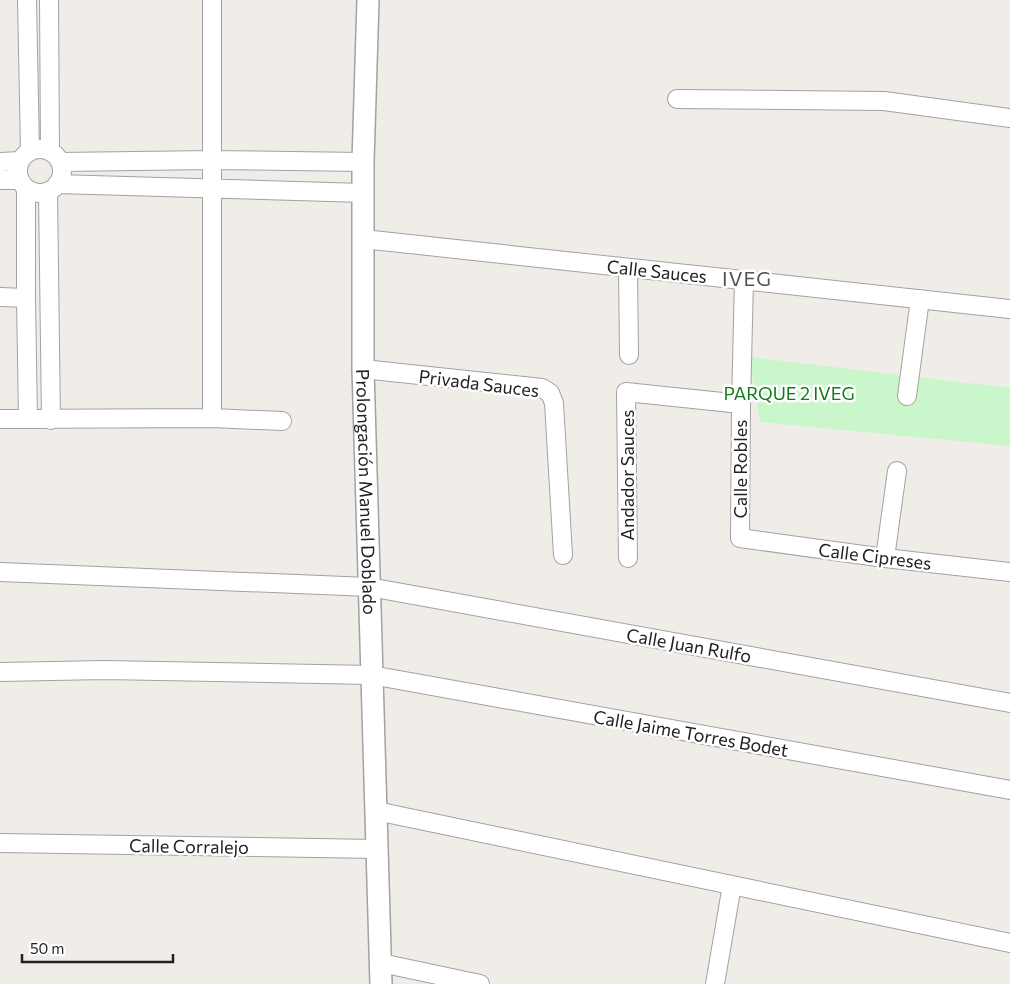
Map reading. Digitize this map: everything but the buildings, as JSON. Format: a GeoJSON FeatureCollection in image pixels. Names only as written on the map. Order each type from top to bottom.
{"type":"FeatureCollection","features":[{"type":"Feature","properties":{"kind":"street"},"geometry":{"type":"LineString","coordinates":[[27,0],[25,156],[18,171],[23,184],[28,419]]}},
{"type":"Feature","properties":{"kind":"street"},"geometry":{"type":"LineString","coordinates":[[49,0],[55,157],[62,173],[53,188],[51,420]]}},
{"type":"Feature","properties":{"kind":"street"},"geometry":{"type":"LineString","coordinates":[[212,0],[212,418]]}},
{"type":"Feature","properties":{"kind":"street","name":"Prolongación Manuel Doblado"},"geometry":{"type":"LineString","coordinates":[[368,0],[363,162],[363,369],[381,984]]}},
{"type":"Feature","properties":{"kind":"street"},"geometry":{"type":"LineString","coordinates":[[676,99],[884,101],[1010,118]]}},
{"type":"Feature","properties":{"kind":"street"},"geometry":{"type":"LineString","coordinates":[[0,162],[25,156],[40,149],[55,157],[363,162]]}},
{"type":"Feature","properties":{"kind":"street"},"geometry":{"type":"LineString","coordinates":[[0,180],[23,184],[37,193],[53,188],[363,193]]}},
{"type":"Feature","properties":{"kind":"street","name":"Calle Sauces"},"geometry":{"type":"LineString","coordinates":[[364,239],[1010,309]]}},
{"type":"Feature","properties":{"kind":"street"},"geometry":{"type":"LineString","coordinates":[[628,268],[629,355]]}},
{"type":"Feature","properties":{"kind":"street","name":"Calle Robles"},"geometry":{"type":"LineString","coordinates":[[740,538],[744,280]]}},
{"type":"Feature","properties":{"kind":"street"},"geometry":{"type":"LineString","coordinates":[[0,297],[26,298]]}},
{"type":"Feature","properties":{"kind":"street"},"geometry":{"type":"LineString","coordinates":[[907,396],[920,299]]}},
{"type":"Feature","properties":{"kind":"street","name":"Privada Sauces"},"geometry":{"type":"LineString","coordinates":[[363,369],[542,388],[550,392],[554,403],[564,555]]}},
{"type":"Feature","properties":{"kind":"street","name":"Andador Sauces"},"geometry":{"type":"LineString","coordinates":[[628,558],[626,392],[741,404]]}},
{"type":"Feature","properties":{"kind":"street"},"geometry":{"type":"LineString","coordinates":[[0,418],[51,420],[212,418],[282,421]]}},
{"type":"Feature","properties":{"kind":"street"},"geometry":{"type":"LineString","coordinates":[[885,558],[897,471]]}},
{"type":"Feature","properties":{"kind":"street","name":"Calle Cipreses"},"geometry":{"type":"LineString","coordinates":[[740,538],[885,558],[1010,572]]}},
{"type":"Feature","properties":{"kind":"street","name":"Calle Juan Rulfo"},"geometry":{"type":"LineString","coordinates":[[0,572],[369,588],[1010,703]]}},
{"type":"Feature","properties":{"kind":"street","name":"Calle Jaime Torres Bodet"},"geometry":{"type":"LineString","coordinates":[[0,672],[104,670],[371,675],[1010,790]]}},
{"type":"Feature","properties":{"kind":"street"},"geometry":{"type":"LineString","coordinates":[[376,811],[1010,943]]}},
{"type":"Feature","properties":{"kind":"street","name":"Calle Corralejo"},"geometry":{"type":"LineString","coordinates":[[0,843],[378,849]]}},
{"type":"Feature","properties":{"kind":"street"},"geometry":{"type":"LineString","coordinates":[[715,984],[732,885]]}},
{"type":"Feature","properties":{"kind":"street"},"geometry":{"type":"LineString","coordinates":[[381,963],[480,984]]}},
{"type":"Feature","properties":{"kind":"green space","name":"PARQUE 2 IVEG"},"geometry":{"type":"Polygon","coordinates":[[[749,357],[1010,388],[1010,446],[760,422],[749,357]]]}},
{"type":"Feature","properties":{"kind":"district","name":"IVEG"},"geometry":{"type":"Point","coordinates":[747,278]}}]}
